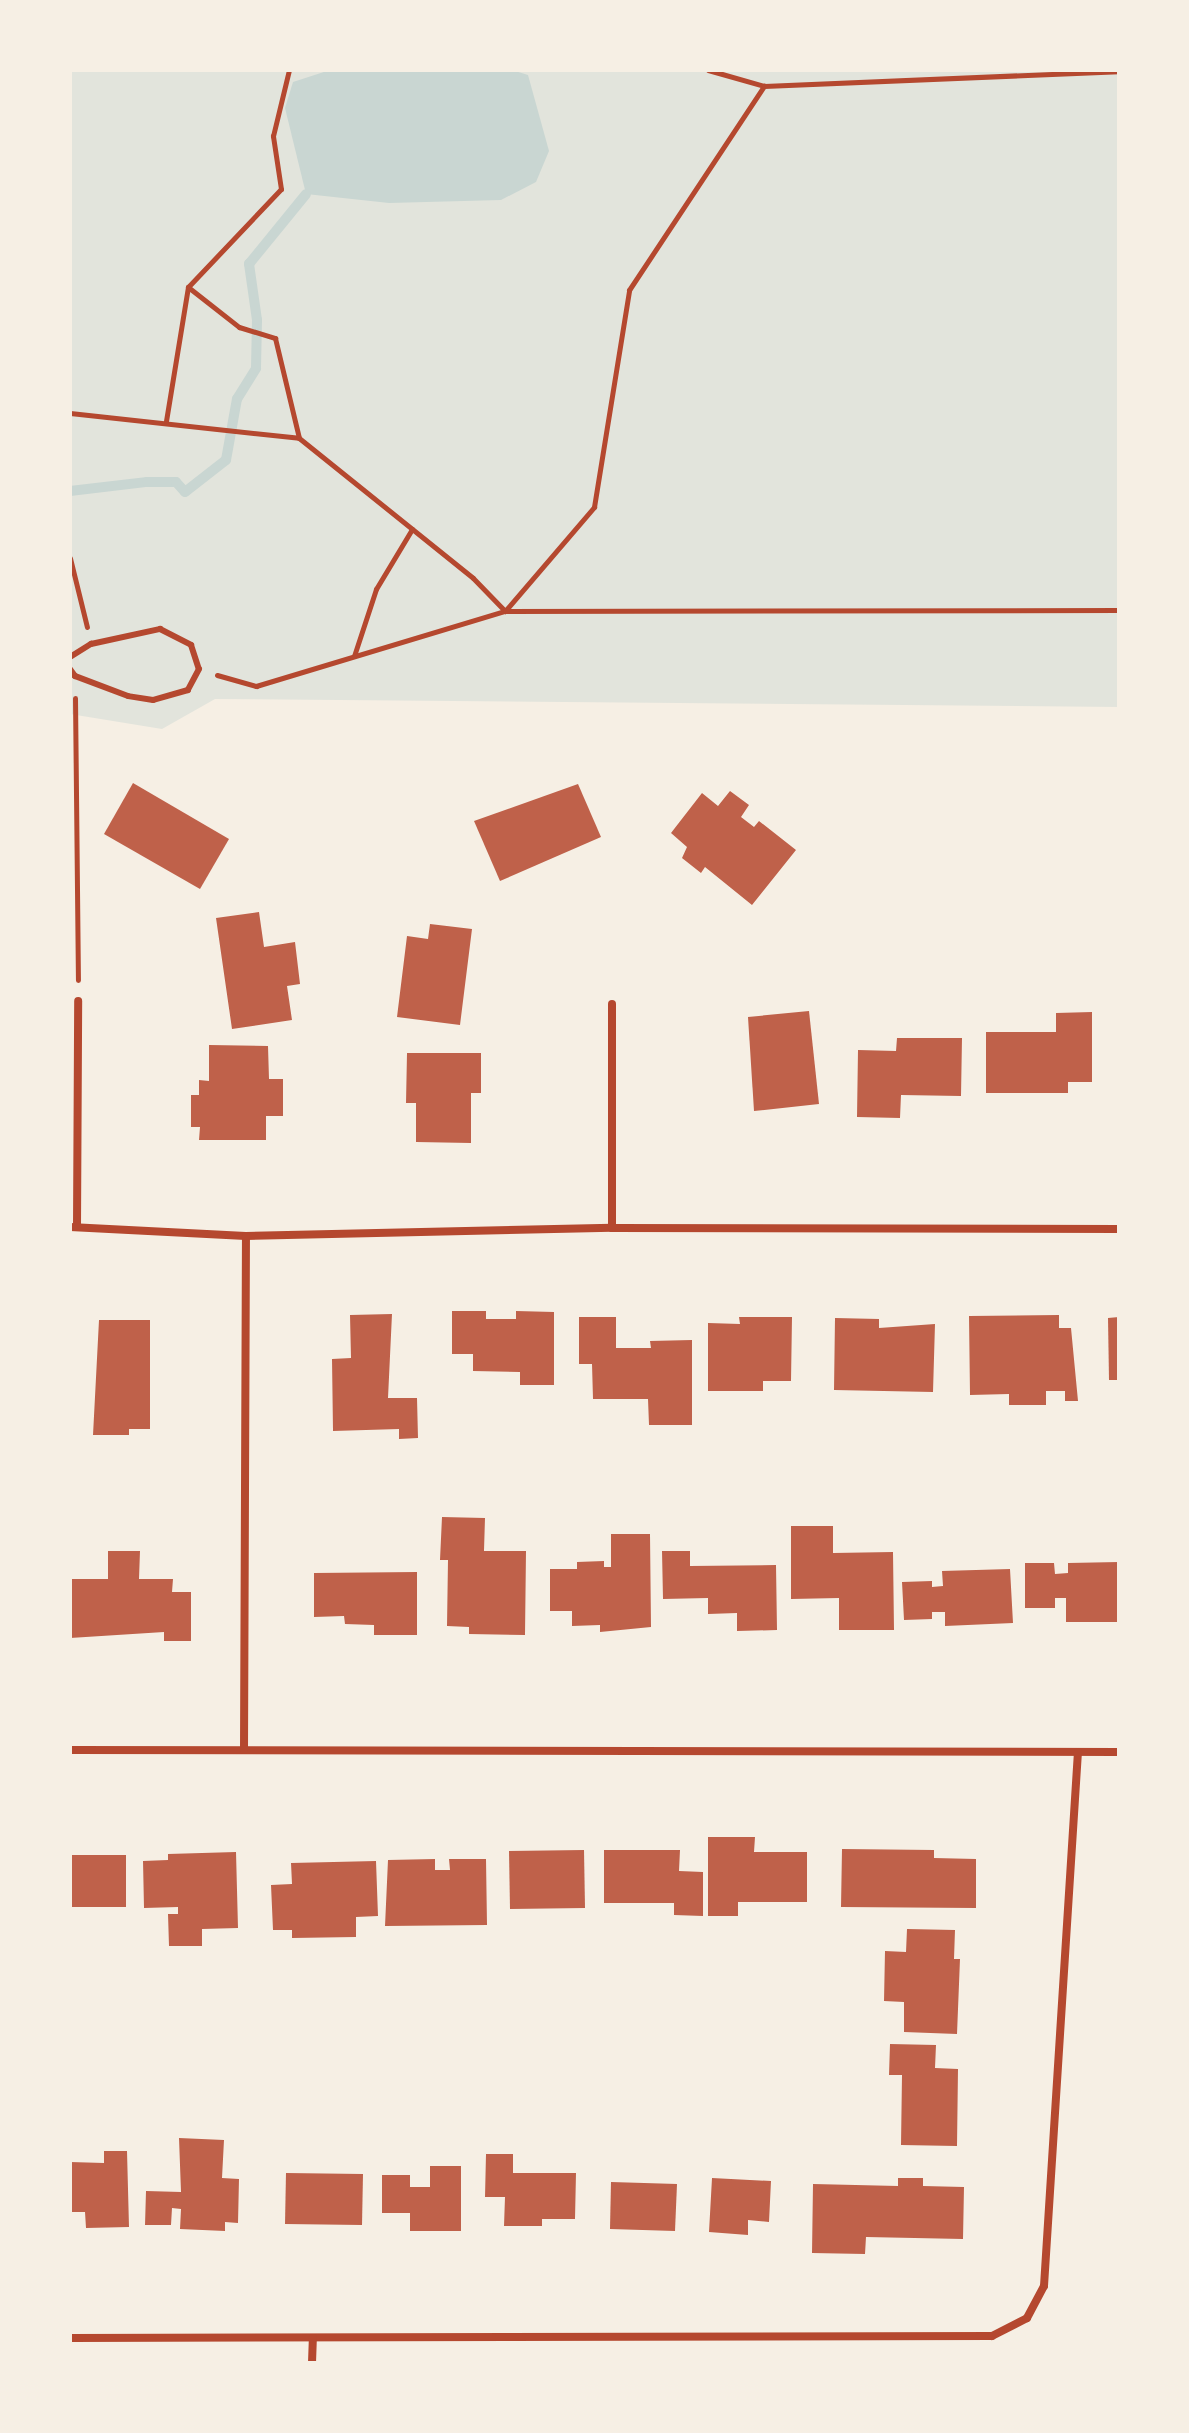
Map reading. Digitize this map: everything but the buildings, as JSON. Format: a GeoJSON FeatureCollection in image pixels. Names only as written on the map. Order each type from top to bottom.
{"type":"FeatureCollection","features":[{"type":"Feature","properties":{"kind":"street"},"geometry":{"type":"LineString","coordinates":[[78,1001],[74,1227],[246,1236],[612,1228],[1119,1229]]}},
{"type":"Feature","properties":{"kind":"street"},"geometry":{"type":"LineString","coordinates":[[612,1004],[612,1228]]}},
{"type":"Feature","properties":{"kind":"street"},"geometry":{"type":"LineString","coordinates":[[244,1750],[246,1236]]}},
{"type":"Feature","properties":{"kind":"street"},"geometry":{"type":"LineString","coordinates":[[70,1750],[1119,1752]]}},
{"type":"Feature","properties":{"kind":"street"},"geometry":{"type":"LineString","coordinates":[[70,2338],[992,2336],[1027,2318],[1044,2286],[1078,1752]]}},
{"type":"Feature","properties":{"kind":"street"},"geometry":{"type":"LineString","coordinates":[[312,2363],[313,2338]]}},
{"type":"Feature","properties":{"kind":"lane"},"geometry":{"type":"LineString","coordinates":[[70,657],[91,644],[160,629],[191,645],[199,669],[188,690],[153,700],[128,696],[75,676],[70,669]]}},
{"type":"Feature","properties":{"kind":"path"},"geometry":{"type":"LineString","coordinates":[[166,421],[188,287],[281,189],[273,136],[289,70]]}},
{"type":"Feature","properties":{"kind":"path"},"geometry":{"type":"LineString","coordinates":[[708,70],[764,86],[1119,71]]}},
{"type":"Feature","properties":{"kind":"path"},"geometry":{"type":"LineString","coordinates":[[505,611],[594,507],[629,290],[764,86]]}},
{"type":"Feature","properties":{"kind":"path"},"geometry":{"type":"LineString","coordinates":[[188,287],[239,327],[275,338],[299,438]]}},
{"type":"Feature","properties":{"kind":"path"},"geometry":{"type":"LineString","coordinates":[[70,413],[189,423],[299,438],[412,529],[505,611]]}},
{"type":"Feature","properties":{"kind":"path"},"geometry":{"type":"LineString","coordinates":[[354,656],[376,589],[412,529]]}},
{"type":"Feature","properties":{"kind":"path"},"geometry":{"type":"LineString","coordinates":[[70,558],[91,644]]}},
{"type":"Feature","properties":{"kind":"path"},"geometry":{"type":"LineString","coordinates":[[232,679],[256,686],[505,611],[1119,610]]}},
{"type":"Feature","properties":{"kind":"path"},"geometry":{"type":"LineString","coordinates":[[75,688],[78,1001]]}},
{"type":"Feature","properties":{"kind":"shaded area"},"geometry":{"type":"Polygon","coordinates":[[[70,70],[1119,70],[1119,707],[215,699],[162,729],[70,714],[70,70]]]}},
{"type":"Feature","properties":{"kind":"shaded area"},"geometry":{"type":"Polygon","coordinates":[[[330,70],[512,70],[528,75],[549,151],[536,182],[501,200],[389,203],[306,194],[285,108],[293,82],[330,70]]]}},
{"type":"Feature","properties":{"kind":"waterway"},"geometry":{"type":"LineString","coordinates":[[70,491],[147,482],[176,482],[185,492],[226,460],[237,399],[256,368],[257,320],[249,264],[306,194]]}}]}
